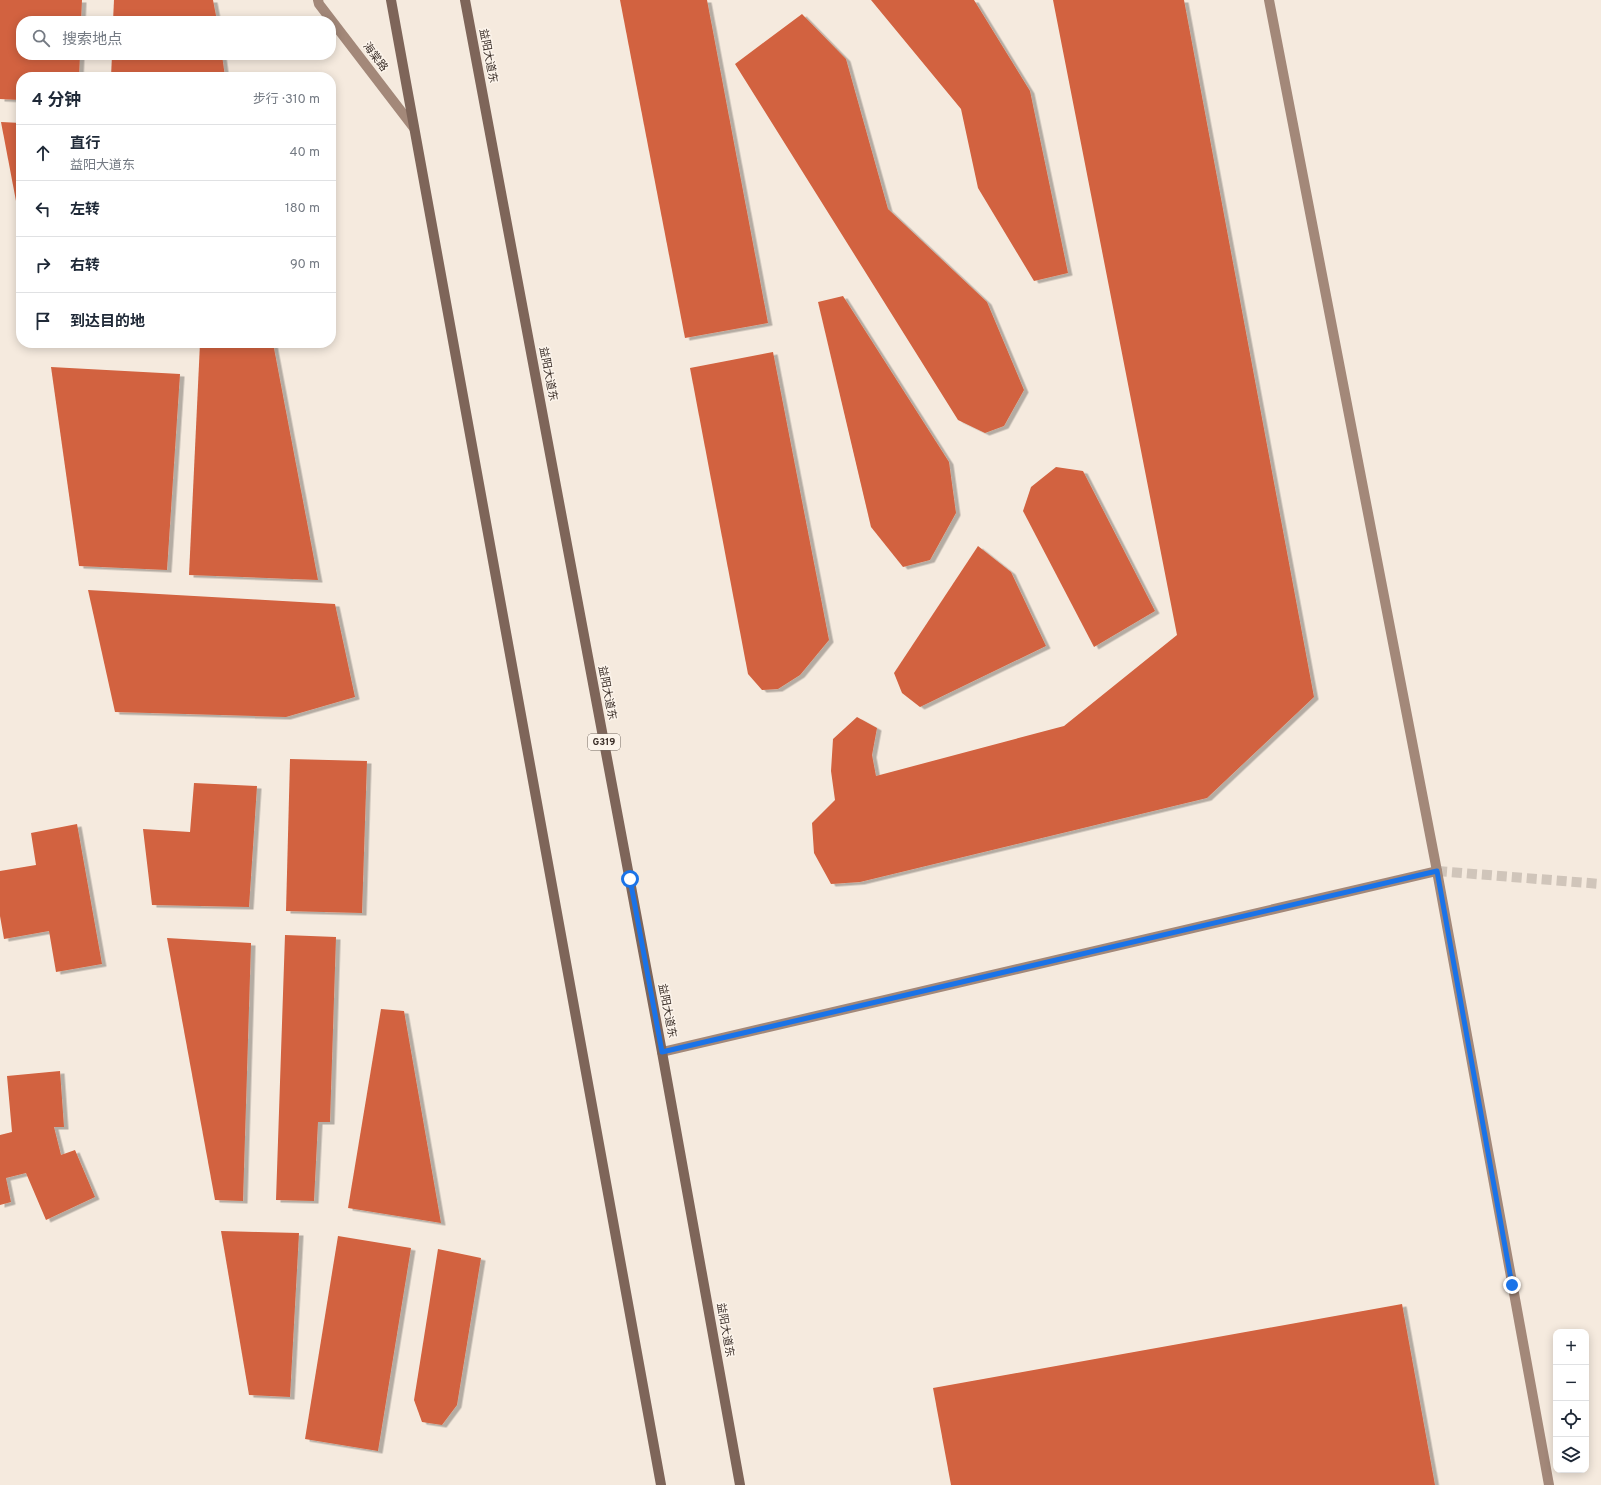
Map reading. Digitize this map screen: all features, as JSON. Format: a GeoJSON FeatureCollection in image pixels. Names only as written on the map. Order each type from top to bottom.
{"type":"FeatureCollection","features":[{"type":"Feature","properties":{"kind":"main road"},"geometry":{"type":"LineString","coordinates":[[391,0],[661,1485]]}},
{"type":"Feature","properties":{"kind":"main road","name":"益阳大道东"},"geometry":{"type":"LineString","coordinates":[[465,0],[662,1052],[740,1485]]}},
{"type":"Feature","properties":{"kind":"street","name":"海棠路"},"geometry":{"type":"LineString","coordinates":[[318,0],[319,4],[328,16]]}},
{"type":"Feature","properties":{"kind":"street"},"geometry":{"type":"LineString","coordinates":[[1269,0],[1437,871],[1549,1485]]}},
{"type":"Feature","properties":{"kind":"street","name":"海棠路"},"geometry":{"type":"LineString","coordinates":[[336,26],[414,128]]}},
{"type":"Feature","properties":{"kind":"street"},"geometry":{"type":"LineString","coordinates":[[662,1052],[1437,871]]}},
{"type":"Feature","properties":{"kind":"building"},"geometry":{"type":"Polygon","coordinates":[[[0,0],[82,0],[81,16],[16,16],[16,60],[80,60],[79,72],[16,72],[16,100],[0,99],[0,0]]]}},
{"type":"Feature","properties":{"kind":"building"},"geometry":{"type":"Polygon","coordinates":[[[114,0],[213,0],[216,16],[113,16],[114,0]]]}},
{"type":"Feature","properties":{"kind":"building"},"geometry":{"type":"Polygon","coordinates":[[[620,0],[707,0],[768,323],[685,338],[620,0]]]}},
{"type":"Feature","properties":{"kind":"building"},"geometry":{"type":"Polygon","coordinates":[[[871,0],[974,0],[1030,91],[1068,273],[1034,281],[978,188],[961,109],[871,0]]]}},
{"type":"Feature","properties":{"kind":"building"},"geometry":{"type":"Polygon","coordinates":[[[1053,0],[1184,0],[1314,697],[1207,798],[860,882],[831,884],[814,853],[812,823],[835,800],[831,771],[833,739],[857,717],[877,728],[872,755],[876,776],[1064,726],[1177,635],[1053,0]]]}},
{"type":"Feature","properties":{"kind":"building"},"geometry":{"type":"Polygon","coordinates":[[[802,14],[846,59],[888,209],[987,302],[1024,390],[1004,426],[985,433],[958,420],[735,64],[802,14]]]}},
{"type":"Feature","properties":{"kind":"building"},"geometry":{"type":"Polygon","coordinates":[[[112,60],[223,60],[224,72],[111,72],[112,60]]]}},
{"type":"Feature","properties":{"kind":"building"},"geometry":{"type":"Polygon","coordinates":[[[1,122],[16,123],[16,201],[1,122]]]}},
{"type":"Feature","properties":{"kind":"building"},"geometry":{"type":"Polygon","coordinates":[[[843,296],[949,462],[956,513],[930,560],[903,567],[871,527],[818,302],[843,296]]]}},
{"type":"Feature","properties":{"kind":"building"},"geometry":{"type":"Polygon","coordinates":[[[200,348],[274,348],[318,580],[189,575],[200,348]]]}},
{"type":"Feature","properties":{"kind":"building"},"geometry":{"type":"Polygon","coordinates":[[[773,352],[829,640],[800,675],[778,689],[762,690],[748,674],[690,368],[773,352]]]}},
{"type":"Feature","properties":{"kind":"building"},"geometry":{"type":"Polygon","coordinates":[[[51,367],[180,374],[167,570],[79,566],[51,367]]]}},
{"type":"Feature","properties":{"kind":"building"},"geometry":{"type":"Polygon","coordinates":[[[1056,467],[1083,471],[1155,611],[1094,647],[1023,511],[1031,487],[1056,467]]]}},
{"type":"Feature","properties":{"kind":"building"},"geometry":{"type":"Polygon","coordinates":[[[978,546],[1011,572],[1046,646],[920,707],[902,693],[894,673],[978,546]]]}},
{"type":"Feature","properties":{"kind":"building"},"geometry":{"type":"Polygon","coordinates":[[[88,590],[335,604],[355,697],[286,717],[115,712],[88,590]]]}},
{"type":"Feature","properties":{"kind":"building"},"geometry":{"type":"Polygon","coordinates":[[[290,759],[367,761],[362,913],[286,911],[290,759]]]}},
{"type":"Feature","properties":{"kind":"building"},"geometry":{"type":"Polygon","coordinates":[[[194,783],[257,786],[249,907],[152,905],[143,829],[190,832],[194,783]]]}},
{"type":"Feature","properties":{"kind":"building"},"geometry":{"type":"Polygon","coordinates":[[[77,824],[102,964],[56,972],[49,931],[4,939],[0,916],[0,871],[36,865],[31,833],[77,824]]]}},
{"type":"Feature","properties":{"kind":"building"},"geometry":{"type":"Polygon","coordinates":[[[285,935],[336,937],[330,1122],[318,1122],[314,1201],[276,1200],[285,935]]]}},
{"type":"Feature","properties":{"kind":"building"},"geometry":{"type":"Polygon","coordinates":[[[167,938],[251,943],[243,1201],[215,1200],[167,938]]]}},
{"type":"Feature","properties":{"kind":"building"},"geometry":{"type":"Polygon","coordinates":[[[381,1009],[404,1011],[441,1223],[348,1208],[381,1009]]]}},
{"type":"Feature","properties":{"kind":"building"},"geometry":{"type":"Polygon","coordinates":[[[60,1071],[64,1127],[54,1127],[61,1155],[75,1150],[95,1197],[46,1220],[26,1173],[6,1178],[11,1202],[0,1205],[0,1135],[12,1132],[7,1076],[60,1071]]]}},
{"type":"Feature","properties":{"kind":"building"},"geometry":{"type":"Polygon","coordinates":[[[221,1231],[299,1233],[290,1397],[249,1395],[221,1231]]]}},
{"type":"Feature","properties":{"kind":"building"},"geometry":{"type":"Polygon","coordinates":[[[338,1236],[411,1248],[378,1451],[305,1439],[338,1236]]]}},
{"type":"Feature","properties":{"kind":"building"},"geometry":{"type":"Polygon","coordinates":[[[438,1249],[481,1258],[457,1405],[442,1425],[422,1422],[414,1400],[438,1249]]]}},
{"type":"Feature","properties":{"kind":"building"},"geometry":{"type":"Polygon","coordinates":[[[1402,1304],[1435,1485],[951,1485],[933,1388],[1402,1304]]]}},
{"type":"Feature","properties":{"kind":"tunnel"},"geometry":{"type":"LineString","coordinates":[[1437,871],[1601,884]]}},
{"type":"Feature","properties":{"kind":"route"},"geometry":{"type":"LineString","coordinates":[[630,879],[662,1052],[1437,871],[1512,1285]]}}]}
